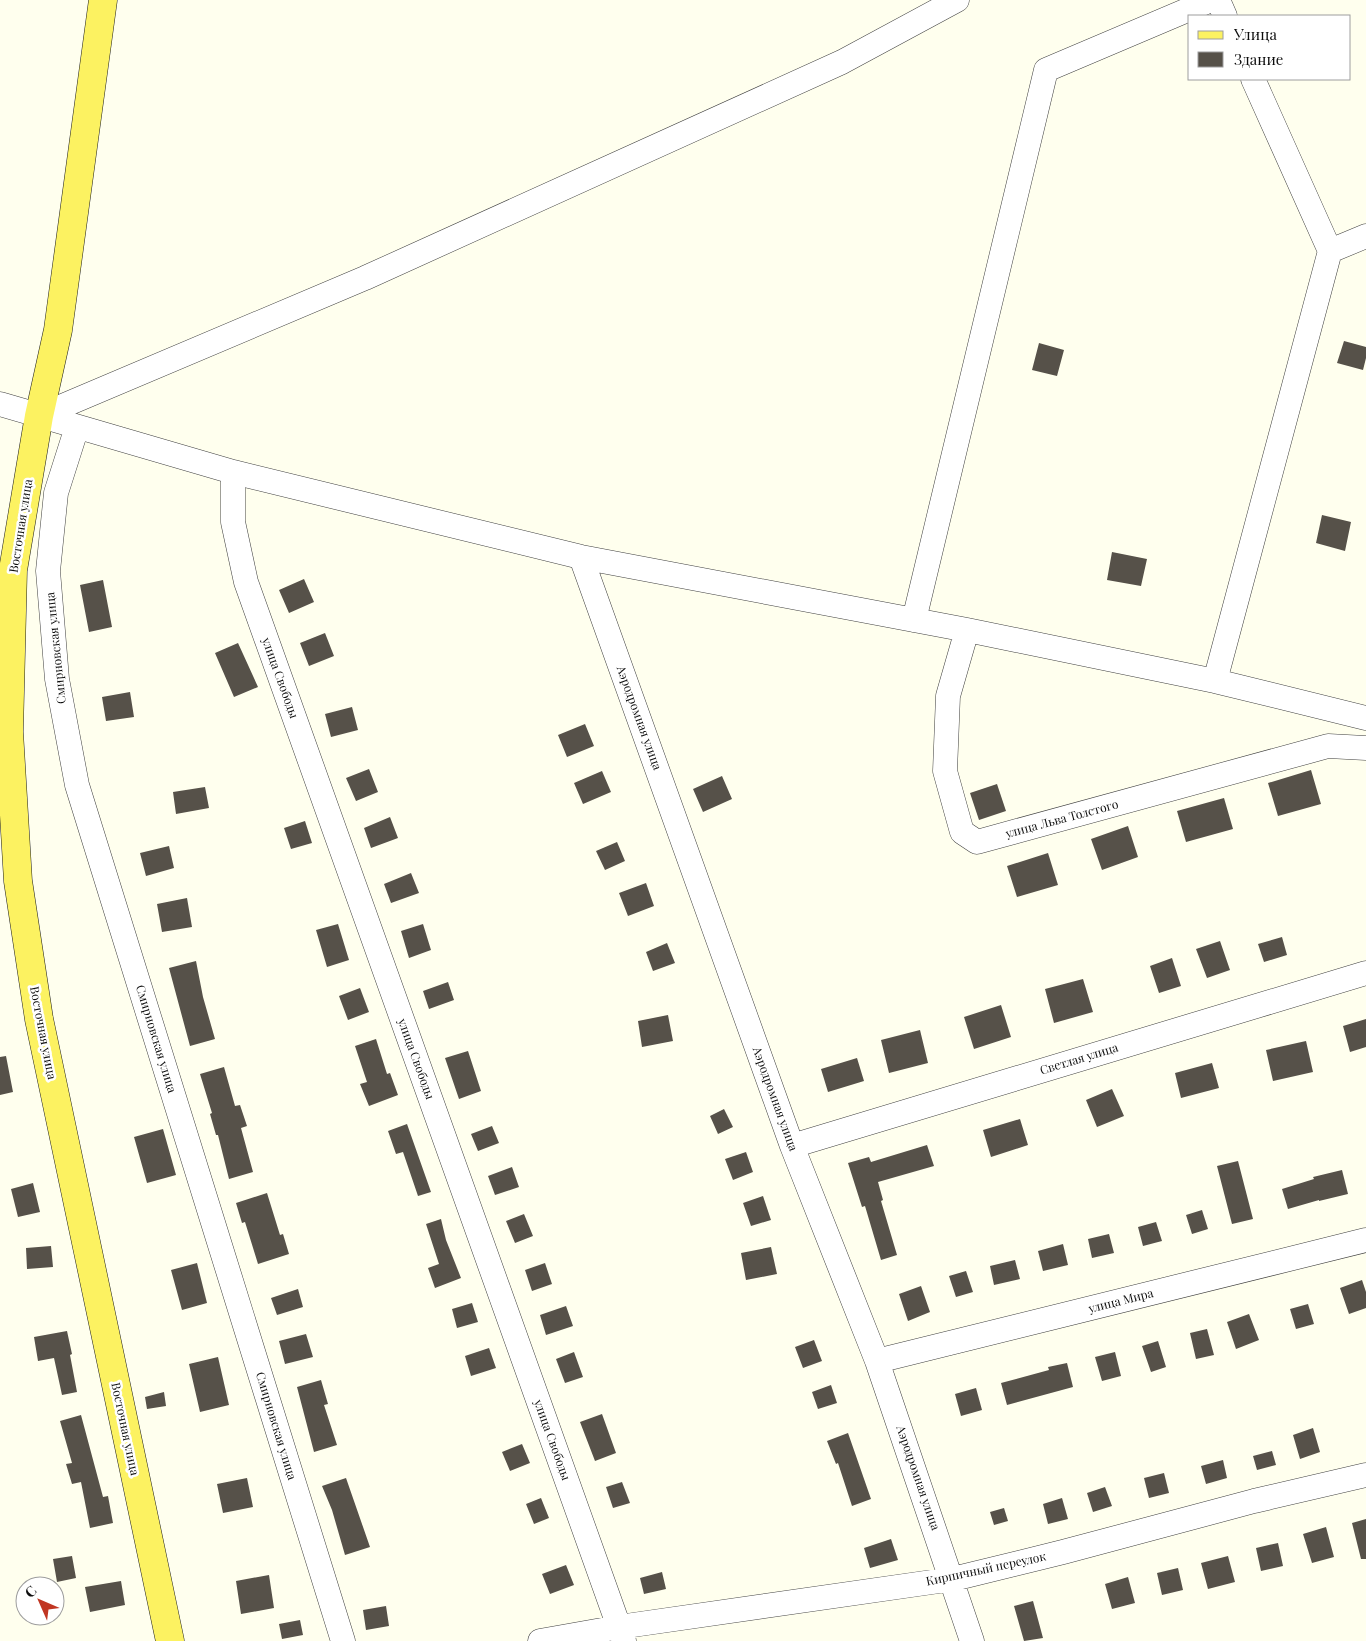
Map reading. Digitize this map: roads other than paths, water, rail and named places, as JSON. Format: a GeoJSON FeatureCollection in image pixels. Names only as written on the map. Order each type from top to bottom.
{"type":"FeatureCollection","features":[{"type":"Feature","properties":{"kind":"main road","name":"Восточная улица"},"geometry":{"type":"LineString","coordinates":[[103,0],[58,330],[6,570],[9,732],[18,881],[39,1019],[170,1641]]}},
{"type":"Feature","properties":{"kind":"street"},"geometry":{"type":"LineString","coordinates":[[39,416],[374,274],[842,62],[957,0]]}},
{"type":"Feature","properties":{"kind":"street"},"geometry":{"type":"LineString","coordinates":[[914,620],[1046,70],[1211,0]]}},
{"type":"Feature","properties":{"kind":"street"},"geometry":{"type":"LineString","coordinates":[[1218,0],[1226,15]]}},
{"type":"Feature","properties":{"kind":"street"},"geometry":{"type":"LineString","coordinates":[[1215,681],[1330,251],[1253,80]]}},
{"type":"Feature","properties":{"kind":"street"},"geometry":{"type":"LineString","coordinates":[[1330,251],[1366,236]]}},
{"type":"Feature","properties":{"kind":"street"},"geometry":{"type":"LineString","coordinates":[[0,404],[234,472],[581,557],[966,630],[1215,681],[1366,718]]}},
{"type":"Feature","properties":{"kind":"street","name":"Смирновская улица"},"geometry":{"type":"LineString","coordinates":[[77,427],[56,493],[48,571],[57,679],[77,785],[343,1641]]}},
{"type":"Feature","properties":{"kind":"street","name":"улица Свободы"},"geometry":{"type":"LineString","coordinates":[[234,472],[233,522],[246,582],[621,1634]]}},
{"type":"Feature","properties":{"kind":"street","name":"Аэродромная улица"},"geometry":{"type":"LineString","coordinates":[[581,557],[792,1146],[877,1361],[972,1641]]}},
{"type":"Feature","properties":{"kind":"street","name":"улица Льва Толстого"},"geometry":{"type":"LineString","coordinates":[[966,630],[948,696],[945,772],[962,832],[977,842],[1328,746],[1366,748]]}},
{"type":"Feature","properties":{"kind":"street","name":"Светлая улица"},"geometry":{"type":"LineString","coordinates":[[792,1146],[1366,973]]}},
{"type":"Feature","properties":{"kind":"street","name":"улица Мира"},"geometry":{"type":"LineString","coordinates":[[877,1361],[1366,1240]]}},
{"type":"Feature","properties":{"kind":"street","name":"Кирпичный переулок"},"geometry":{"type":"LineString","coordinates":[[540,1641],[621,1634],[952,1579],[1063,1552],[1254,1501],[1366,1475]]}}]}
